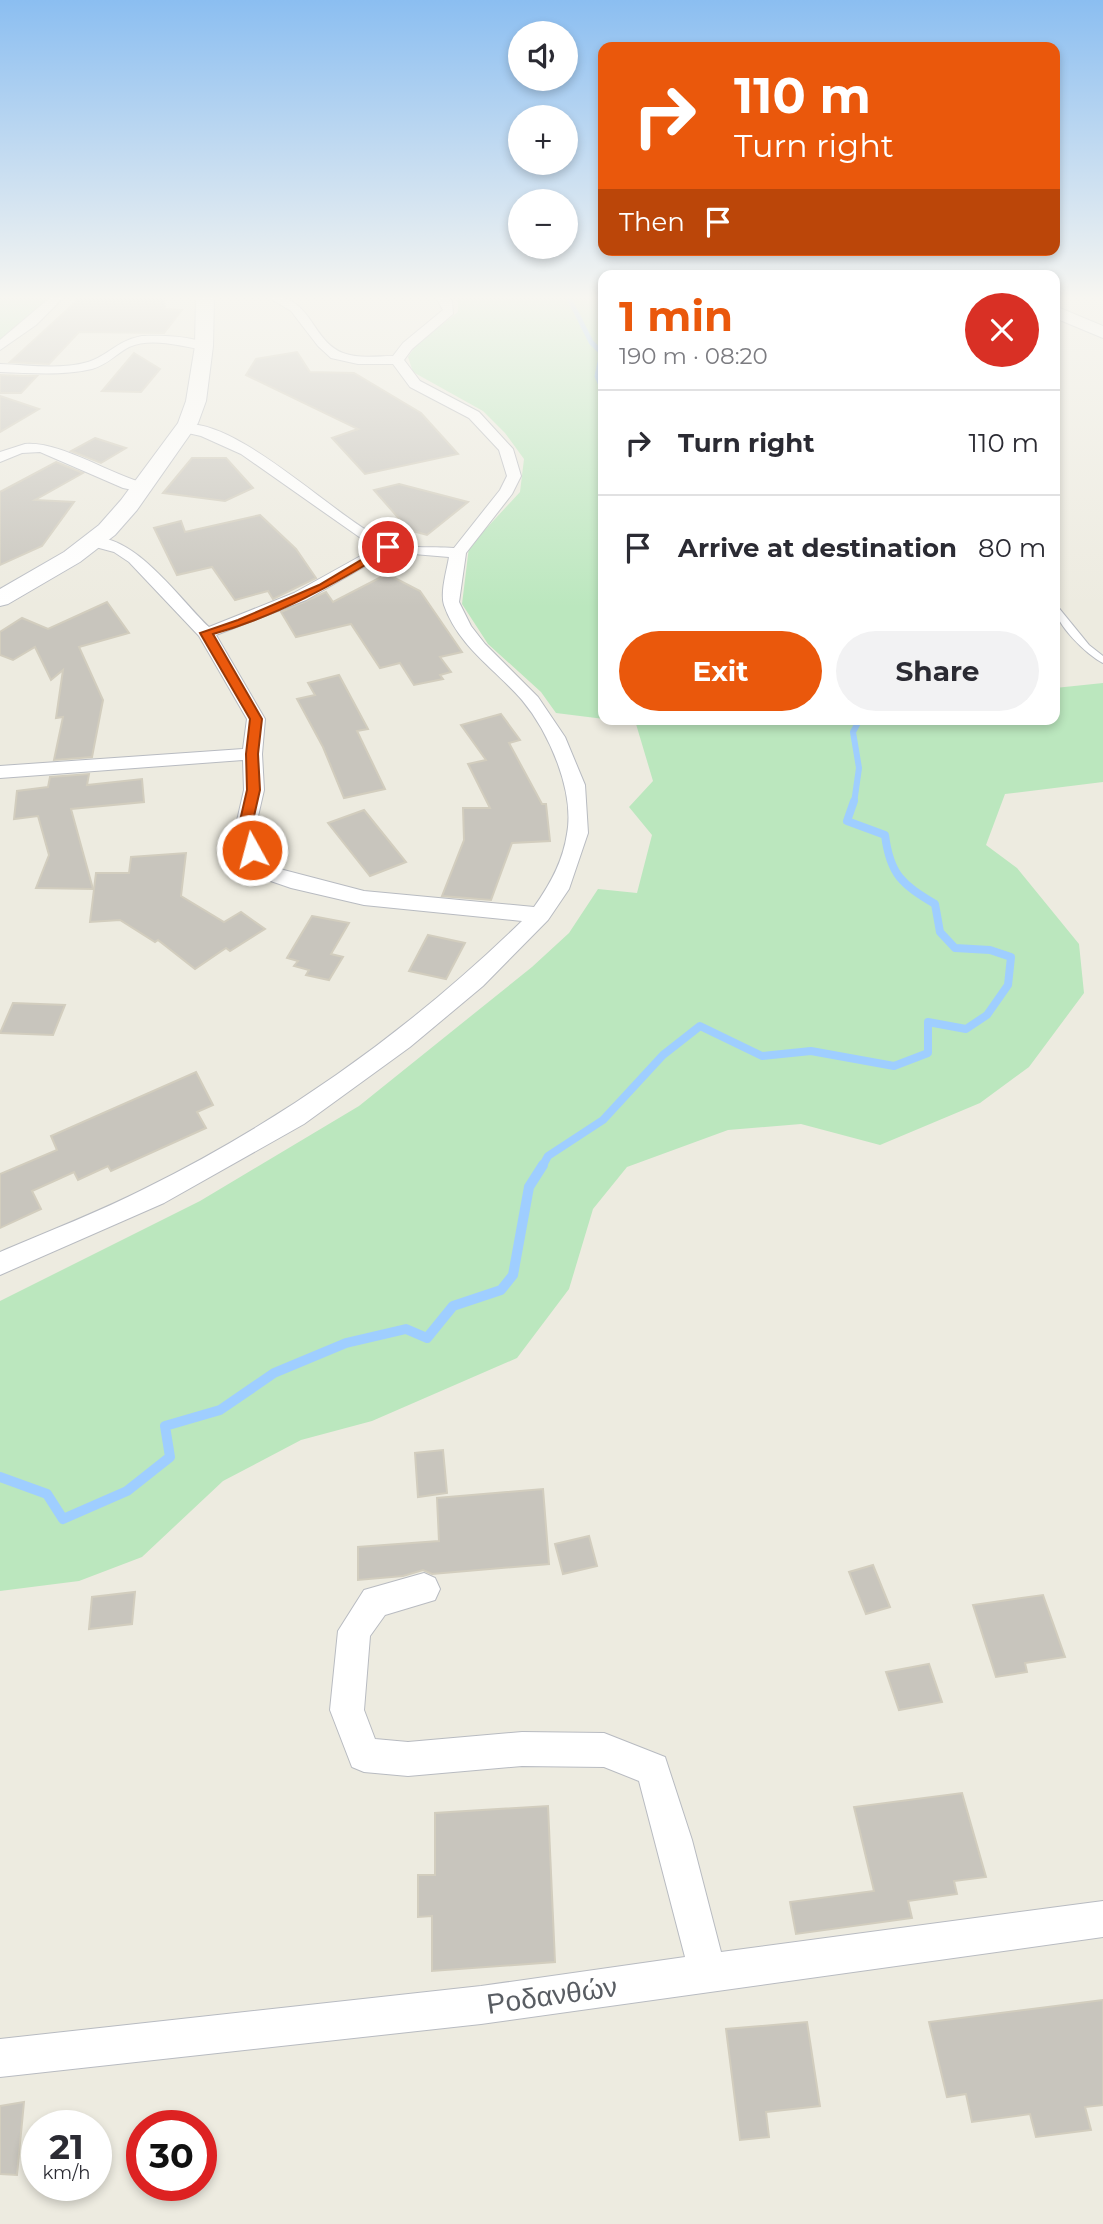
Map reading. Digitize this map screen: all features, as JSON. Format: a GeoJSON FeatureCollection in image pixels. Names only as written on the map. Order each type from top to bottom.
{"type":"FeatureCollection","features":[{"type":"Feature","properties":{"kind":"street"},"geometry":{"type":"LineString","coordinates":[[0,599],[52,570],[94,542],[118,518],[184,428],[196,400]]}},
{"type":"Feature","properties":{"kind":"street"},"geometry":{"type":"LineString","coordinates":[[0,1264],[155,1196],[295,1118],[402,1041],[475,980],[540,915],[562,884],[578,833],[575,785],[556,737],[529,697],[479,648],[463,627],[451,602],[458,553],[507,491],[514,477],[511,461],[506,449],[474,415],[445,400]]}},
{"type":"Feature","properties":{"kind":"street"},"geometry":{"type":"LineString","coordinates":[[184,428],[202,431],[226,441],[278,473],[364,534],[388,547],[458,553]]}},
{"type":"Feature","properties":{"kind":"street"},"geometry":{"type":"LineString","coordinates":[[0,458],[13,450],[42,448],[128,485],[142,488]]}},
{"type":"Feature","properties":{"kind":"street"},"geometry":{"type":"LineString","coordinates":[[94,542],[120,549],[135,559],[206,633],[256,719],[252,754],[254,790],[246,825],[252,850],[269,873],[291,881],[364,898],[540,915]]}},
{"type":"Feature","properties":{"kind":"street"},"geometry":{"type":"LineString","coordinates":[[206,633],[242,622],[323,587],[388,547]]}},
{"type":"Feature","properties":{"kind":"street"},"geometry":{"type":"LineString","coordinates":[[2,777],[252,754]]}},
{"type":"Feature","properties":{"kind":"street"},"geometry":{"type":"LineString","coordinates":[[424,1590],[375,1601],[355,1631],[347,1710],[364,1755],[408,1759],[522,1749],[604,1750],[653,1769],[707,1972]]}},
{"type":"Feature","properties":{"kind":"street","name":"Ροδανθών"},"geometry":{"type":"LineString","coordinates":[[0,2058],[481,2005],[988,1933],[1103,1920]]}},
{"type":"Feature","properties":{"kind":"lane"},"geometry":{"type":"LineString","coordinates":[[1060,615],[1086,647],[1103,660]]}},
{"type":"Feature","properties":{"kind":"green space"},"geometry":{"type":"Polygon","coordinates":[[[463,400],[598,400],[598,718],[556,713],[541,692],[488,644],[462,604],[469,547],[520,492],[524,459],[505,433],[483,411],[463,400]]]}},
{"type":"Feature","properties":{"kind":"green space"},"geometry":{"type":"Polygon","coordinates":[[[1103,683],[1103,782],[1005,794],[986,845],[1017,868],[1079,944],[1084,993],[1029,1067],[980,1103],[880,1145],[801,1124],[728,1130],[627,1167],[593,1209],[569,1289],[517,1358],[372,1421],[301,1440],[223,1481],[142,1557],[79,1581],[0,1591],[0,1301],[200,1201],[359,1106],[532,967],[569,933],[598,889],[637,893],[652,835],[629,807],[653,781],[636,725],[1060,725],[1060,687],[1103,683]]]}},
{"type":"Feature","properties":{"kind":"building"},"geometry":{"type":"Polygon","coordinates":[[[0,400],[11,400],[39,409],[0,432],[0,400]]]}},
{"type":"Feature","properties":{"kind":"building"},"geometry":{"type":"Polygon","coordinates":[[[297,400],[399,400],[421,413],[458,454],[365,474],[332,438],[358,429],[297,400]]]}},
{"type":"Feature","properties":{"kind":"building"},"geometry":{"type":"Polygon","coordinates":[[[95,438],[126,448],[101,463],[71,451],[95,438]]]}},
{"type":"Feature","properties":{"kind":"building"},"geometry":{"type":"Polygon","coordinates":[[[192,458],[226,458],[253,488],[225,501],[163,493],[192,458]]]}},
{"type":"Feature","properties":{"kind":"building"},"geometry":{"type":"Polygon","coordinates":[[[56,462],[83,473],[35,500],[74,502],[42,546],[0,565],[0,492],[56,462]]]}},
{"type":"Feature","properties":{"kind":"building"},"geometry":{"type":"Polygon","coordinates":[[[399,484],[468,502],[427,535],[409,530],[374,490],[399,484]]]}},
{"type":"Feature","properties":{"kind":"building"},"geometry":{"type":"Polygon","coordinates":[[[260,515],[296,549],[316,578],[273,599],[268,591],[235,600],[212,567],[177,575],[154,528],[181,521],[185,532],[260,515]]]}},
{"type":"Feature","properties":{"kind":"building"},"geometry":{"type":"Polygon","coordinates":[[[387,574],[420,591],[462,652],[440,657],[451,672],[440,675],[443,679],[414,685],[400,663],[380,668],[351,624],[296,637],[281,612],[326,592],[333,602],[387,574]]]}},
{"type":"Feature","properties":{"kind":"building"},"geometry":{"type":"Polygon","coordinates":[[[107,602],[129,633],[79,647],[103,700],[92,757],[54,760],[63,717],[56,718],[63,670],[51,680],[35,647],[13,660],[0,655],[0,632],[22,618],[48,629],[107,602]]]}},
{"type":"Feature","properties":{"kind":"building"},"geometry":{"type":"Polygon","coordinates":[[[339,675],[368,729],[357,731],[385,789],[344,798],[323,747],[297,699],[315,695],[308,683],[339,675]]]}},
{"type":"Feature","properties":{"kind":"building"},"geometry":{"type":"Polygon","coordinates":[[[501,714],[520,740],[509,743],[542,804],[546,804],[550,841],[512,843],[491,900],[442,896],[464,840],[463,808],[490,808],[468,764],[486,760],[461,725],[501,714]]]}},
{"type":"Feature","properties":{"kind":"building"},"geometry":{"type":"Polygon","coordinates":[[[89,774],[87,785],[142,779],[144,802],[71,809],[93,889],[36,888],[49,855],[38,816],[14,819],[17,791],[48,787],[50,777],[89,774]]]}},
{"type":"Feature","properties":{"kind":"building"},"geometry":{"type":"Polygon","coordinates":[[[364,810],[406,862],[370,876],[328,823],[364,810]]]}},
{"type":"Feature","properties":{"kind":"building"},"geometry":{"type":"Polygon","coordinates":[[[186,853],[181,896],[224,922],[241,912],[265,929],[230,951],[226,948],[195,969],[158,940],[155,942],[120,920],[90,922],[96,873],[129,873],[131,857],[186,853]]]}},
{"type":"Feature","properties":{"kind":"building"},"geometry":{"type":"Polygon","coordinates":[[[312,916],[349,923],[331,954],[343,957],[329,980],[306,975],[309,970],[294,966],[298,961],[287,958],[312,916]]]}},
{"type":"Feature","properties":{"kind":"building"},"geometry":{"type":"Polygon","coordinates":[[[428,935],[465,943],[446,979],[409,971],[428,935]]]}},
{"type":"Feature","properties":{"kind":"building"},"geometry":{"type":"Polygon","coordinates":[[[13,1003],[65,1005],[53,1035],[0,1033],[13,1003]]]}},
{"type":"Feature","properties":{"kind":"building"},"geometry":{"type":"Polygon","coordinates":[[[196,1072],[213,1105],[197,1112],[206,1128],[111,1171],[108,1166],[78,1180],[74,1172],[32,1191],[41,1209],[0,1228],[0,1174],[57,1150],[51,1136],[196,1072]]]}},
{"type":"Feature","properties":{"kind":"building"},"geometry":{"type":"Polygon","coordinates":[[[443,1450],[447,1493],[418,1497],[415,1453],[443,1450]]]}},
{"type":"Feature","properties":{"kind":"building"},"geometry":{"type":"Polygon","coordinates":[[[543,1489],[549,1564],[432,1574],[423,1570],[403,1576],[358,1580],[358,1547],[439,1541],[437,1498],[543,1489]]]}},
{"type":"Feature","properties":{"kind":"building"},"geometry":{"type":"Polygon","coordinates":[[[589,1536],[597,1566],[563,1574],[555,1544],[589,1536]]]}},
{"type":"Feature","properties":{"kind":"building"},"geometry":{"type":"Polygon","coordinates":[[[873,1565],[890,1607],[866,1614],[849,1572],[873,1565]]]}},
{"type":"Feature","properties":{"kind":"building"},"geometry":{"type":"Polygon","coordinates":[[[135,1592],[132,1624],[89,1629],[92,1597],[135,1592]]]}},
{"type":"Feature","properties":{"kind":"building"},"geometry":{"type":"Polygon","coordinates":[[[1043,1595],[1065,1657],[1025,1663],[1027,1672],[996,1677],[973,1605],[1043,1595]]]}},
{"type":"Feature","properties":{"kind":"building"},"geometry":{"type":"Polygon","coordinates":[[[929,1664],[942,1702],[899,1710],[886,1672],[929,1664]]]}},
{"type":"Feature","properties":{"kind":"building"},"geometry":{"type":"Polygon","coordinates":[[[962,1793],[986,1877],[954,1881],[957,1894],[908,1901],[912,1918],[796,1934],[790,1902],[874,1891],[854,1807],[962,1793]]]}},
{"type":"Feature","properties":{"kind":"building"},"geometry":{"type":"Polygon","coordinates":[[[548,1806],[555,1962],[432,1971],[432,1916],[418,1917],[418,1875],[435,1875],[435,1813],[548,1806]]]}},
{"type":"Feature","properties":{"kind":"building"},"geometry":{"type":"Polygon","coordinates":[[[1103,2000],[1103,2105],[1085,2107],[1091,2130],[1036,2137],[1030,2114],[972,2122],[966,2094],[947,2097],[929,2022],[1103,2000]]]}},
{"type":"Feature","properties":{"kind":"building"},"geometry":{"type":"Polygon","coordinates":[[[807,2022],[820,2106],[766,2112],[769,2137],[740,2140],[726,2029],[807,2022]]]}},
{"type":"Feature","properties":{"kind":"building"},"geometry":{"type":"Polygon","coordinates":[[[24,2102],[21,2110],[17,2175],[0,2174],[0,2106],[24,2102]]]}},
{"type":"Feature","properties":{"kind":"waterway"},"geometry":{"type":"LineString","coordinates":[[854,803],[859,768],[853,732],[857,725]]}},
{"type":"Feature","properties":{"kind":"waterway"},"geometry":{"type":"LineString","coordinates":[[542,1167],[548,1156],[603,1120],[663,1055],[700,1026],[762,1056],[811,1051],[894,1066],[928,1053],[928,1022],[966,1029],[987,1015],[1008,985],[1011,957],[990,950],[955,948],[940,932],[935,904],[906,884],[894,869],[885,835],[847,821],[854,801]]}},
{"type":"Feature","properties":{"kind":"waterway"},"geometry":{"type":"LineString","coordinates":[[0,1477],[47,1494],[63,1519],[127,1491],[170,1457],[165,1426],[220,1410],[274,1373],[346,1343],[406,1329],[427,1338],[453,1306],[501,1290],[513,1275],[529,1187],[543,1165]]}},
{"type":"Feature","properties":{"kind":"route"},"geometry":{"type":"LineString","coordinates":[[252,850],[246,825],[254,790],[252,754],[256,719],[206,633],[242,622],[323,587],[388,547]]}}]}
